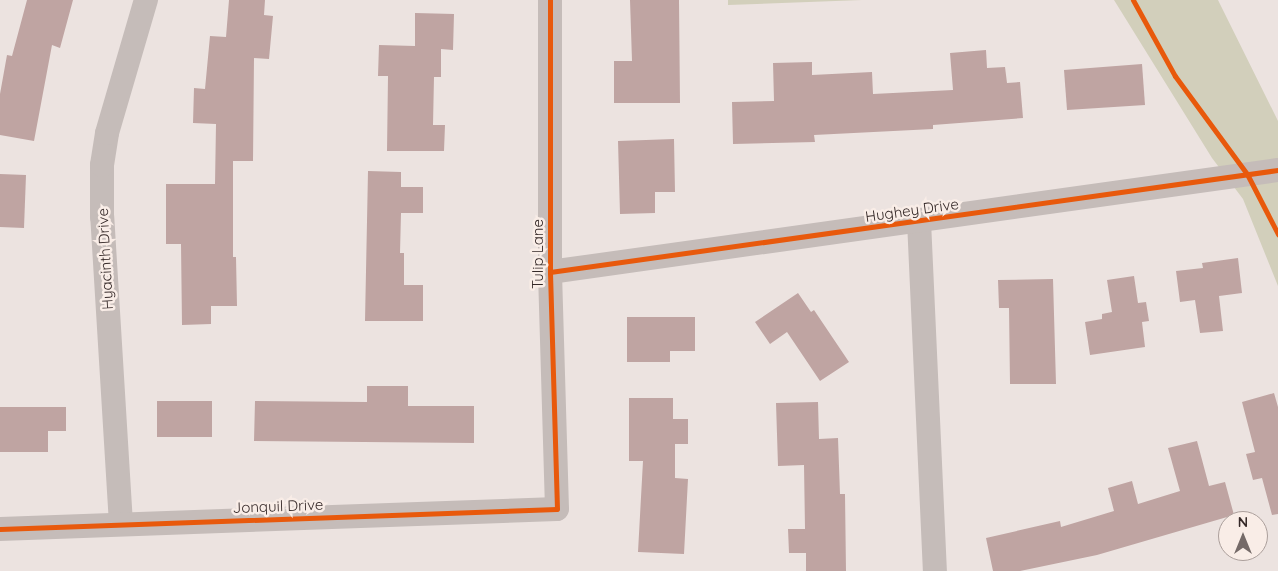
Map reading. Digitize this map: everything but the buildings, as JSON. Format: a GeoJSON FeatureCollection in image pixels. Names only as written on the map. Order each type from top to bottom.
{"type":"FeatureCollection","features":[{"type":"Feature","properties":{"kind":"street","name":"Hyacinth Drive"},"geometry":{"type":"LineString","coordinates":[[121,524],[102,217],[102,165],[108,133],[146,0]]}},
{"type":"Feature","properties":{"kind":"street","name":"Tulip Lane"},"geometry":{"type":"LineString","coordinates":[[550,0],[550,272],[557,509]]}},
{"type":"Feature","properties":{"kind":"street","name":"Hughey Drive"},"geometry":{"type":"LineString","coordinates":[[550,272],[1278,170]]}},
{"type":"Feature","properties":{"kind":"street","name":"Hughey Drive"},"geometry":{"type":"LineString","coordinates":[[919,221],[935,571]]}},
{"type":"Feature","properties":{"kind":"street","name":"Jonquil Drive"},"geometry":{"type":"LineString","coordinates":[[0,529],[557,509]]}},
{"type":"Feature","properties":{"kind":"shaded area"},"geometry":{"type":"Polygon","coordinates":[[[728,0],[862,0],[728,5],[728,0]]]}},
{"type":"Feature","properties":{"kind":"shaded area"},"geometry":{"type":"Polygon","coordinates":[[[1114,0],[1218,0],[1278,121],[1278,286],[1243,199],[1212,158],[1114,0]]]}},
{"type":"Feature","properties":{"kind":"cycle path"},"geometry":{"type":"LineString","coordinates":[[0,529],[557,509],[550,272],[550,0]]}},
{"type":"Feature","properties":{"kind":"cycle path"},"geometry":{"type":"LineString","coordinates":[[1133,0],[1175,76],[1247,174],[1278,234]]}},
{"type":"Feature","properties":{"kind":"cycle path"},"geometry":{"type":"LineString","coordinates":[[550,272],[1278,170]]}}]}
